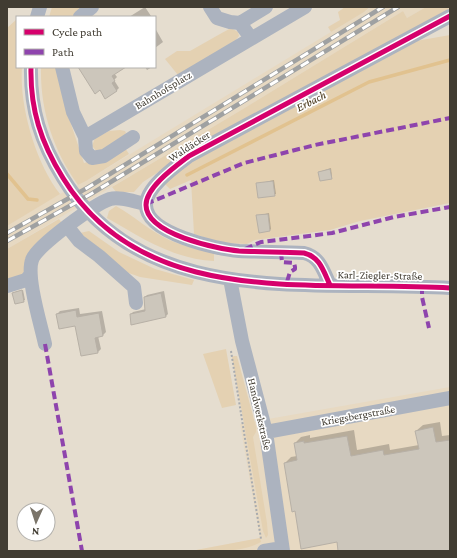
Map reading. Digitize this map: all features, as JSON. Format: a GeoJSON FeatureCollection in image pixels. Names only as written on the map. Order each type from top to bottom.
{"type":"FeatureCollection","features":[{"type":"Feature","properties":{"kind":"street"},"geometry":{"type":"LineString","coordinates":[[81,16],[92,7]]}},
{"type":"Feature","properties":{"kind":"street"},"geometry":{"type":"LineString","coordinates":[[210,7],[216,18],[240,23],[266,7]]}},
{"type":"Feature","properties":{"kind":"street","name":"Bahnhofsplatz"},"geometry":{"type":"LineString","coordinates":[[85,136],[305,7]]}},
{"type":"Feature","properties":{"kind":"street","name":"Waldäcker"},"geometry":{"type":"LineString","coordinates":[[146,204],[151,190],[165,175],[189,156],[450,16]]}},
{"type":"Feature","properties":{"kind":"street"},"geometry":{"type":"LineString","coordinates":[[240,23],[251,38]]}},
{"type":"Feature","properties":{"kind":"street","name":"Karl-Ziegler-Straße"},"geometry":{"type":"LineString","coordinates":[[30,68],[33,106],[40,131],[49,153],[78,201],[108,231],[123,242],[170,264],[194,272],[230,279],[286,285],[396,285],[450,288]]}},
{"type":"Feature","properties":{"kind":"street"},"geometry":{"type":"LineString","coordinates":[[62,68],[73,112],[85,136],[86,151],[92,158],[104,156],[133,137]]}},
{"type":"Feature","properties":{"kind":"street"},"geometry":{"type":"LineString","coordinates":[[45,344],[30,275],[31,261],[36,253],[51,238],[110,199],[120,198],[146,204],[147,214],[156,225],[173,234],[210,246],[238,251],[304,253],[312,255],[318,260],[330,284]]}},
{"type":"Feature","properties":{"kind":"street"},"geometry":{"type":"LineString","coordinates":[[69,225],[71,231],[79,241],[99,256],[134,287],[136,303]]}},
{"type":"Feature","properties":{"kind":"street"},"geometry":{"type":"LineString","coordinates":[[7,286],[26,280],[30,275]]}},
{"type":"Feature","properties":{"kind":"street","name":"Handwerkstraße"},"geometry":{"type":"LineString","coordinates":[[230,279],[242,341],[266,432],[283,549]]}},
{"type":"Feature","properties":{"kind":"street","name":"Kriegsbergstraße"},"geometry":{"type":"LineString","coordinates":[[266,432],[450,398]]}},
{"type":"Feature","properties":{"kind":"street"},"geometry":{"type":"LineString","coordinates":[[263,547],[283,549]]}},
{"type":"Feature","properties":{"kind":"path"},"geometry":{"type":"LineString","coordinates":[[242,341],[231,352],[263,547]]}},
{"type":"Feature","properties":{"kind":"shaded area"},"geometry":{"type":"Polygon","coordinates":[[[52,7],[84,7],[75,16],[49,16],[52,7]]]}},
{"type":"Feature","properties":{"kind":"shaded area"},"geometry":{"type":"Polygon","coordinates":[[[345,7],[370,7],[331,32],[328,27],[340,20],[338,12],[345,7]]]}},
{"type":"Feature","properties":{"kind":"shaded area"},"geometry":{"type":"Polygon","coordinates":[[[372,7],[426,7],[407,18],[403,11],[243,109],[7,249],[7,226],[54,197],[86,181],[372,7]]]}},
{"type":"Feature","properties":{"kind":"shaded area"},"geometry":{"type":"Polygon","coordinates":[[[426,7],[450,7],[450,10],[166,167],[143,182],[134,192],[117,193],[112,187],[403,11],[407,18],[426,7]]]}},
{"type":"Feature","properties":{"kind":"shaded area"},"geometry":{"type":"Polygon","coordinates":[[[16,20],[16,68],[22,68],[23,99],[26,116],[37,151],[51,182],[60,194],[7,226],[7,28],[16,20]]]}},
{"type":"Feature","properties":{"kind":"shaded area"},"geometry":{"type":"Polygon","coordinates":[[[231,28],[238,32],[239,36],[234,42],[178,75],[165,59],[177,51],[190,51],[231,28]]]}},
{"type":"Feature","properties":{"kind":"shaded area"},"geometry":{"type":"Polygon","coordinates":[[[450,35],[450,203],[360,221],[330,230],[255,240],[247,244],[222,243],[194,234],[191,180],[170,189],[164,183],[194,157],[416,41],[450,35]]]}},
{"type":"Feature","properties":{"kind":"shaded area"},"geometry":{"type":"Polygon","coordinates":[[[41,68],[59,68],[65,106],[84,163],[104,158],[125,148],[129,154],[78,185],[69,172],[55,144],[46,114],[41,83],[41,68]]]}},
{"type":"Feature","properties":{"kind":"shaded area"},"geometry":{"type":"Polygon","coordinates":[[[109,131],[125,131],[126,133],[116,145],[99,154],[92,146],[95,138],[109,131]]]}},
{"type":"Feature","properties":{"kind":"shaded area"},"geometry":{"type":"Polygon","coordinates":[[[116,206],[169,240],[185,246],[214,253],[214,261],[171,252],[133,233],[107,218],[109,211],[116,206]]]}},
{"type":"Feature","properties":{"kind":"shaded area"},"geometry":{"type":"Polygon","coordinates":[[[59,219],[62,223],[26,270],[19,278],[7,283],[7,249],[59,219]]]}},
{"type":"Feature","properties":{"kind":"shaded area"},"geometry":{"type":"Polygon","coordinates":[[[89,231],[119,252],[155,269],[194,280],[192,285],[140,277],[126,272],[80,233],[89,231]]]}},
{"type":"Feature","properties":{"kind":"shaded area"},"geometry":{"type":"Polygon","coordinates":[[[226,349],[236,405],[222,408],[203,354],[226,349]]]}},
{"type":"Feature","properties":{"kind":"shaded area"},"geometry":{"type":"Polygon","coordinates":[[[237,356],[256,427],[256,432],[253,437],[267,523],[268,535],[266,538],[263,531],[232,357],[237,356]]]}},
{"type":"Feature","properties":{"kind":"shaded area"},"geometry":{"type":"Polygon","coordinates":[[[450,387],[450,551],[191,551],[260,538],[240,424],[450,387]]]}},
{"type":"Feature","properties":{"kind":"shaded area"},"geometry":{"type":"Polygon","coordinates":[[[260,538],[261,542],[253,546],[236,550],[191,551],[260,538]]]}},
{"type":"Feature","properties":{"kind":"building"},"geometry":{"type":"Polygon","coordinates":[[[79,68],[124,68],[112,76],[115,81],[112,83],[117,91],[105,99],[100,90],[95,94],[79,68]]]}},
{"type":"Feature","properties":{"kind":"building"},"geometry":{"type":"Polygon","coordinates":[[[330,169],[332,179],[320,181],[318,172],[330,169]]]}},
{"type":"Feature","properties":{"kind":"building"},"geometry":{"type":"Polygon","coordinates":[[[273,181],[275,196],[258,198],[256,183],[273,181]]]}},
{"type":"Feature","properties":{"kind":"building"},"geometry":{"type":"Polygon","coordinates":[[[268,214],[270,231],[259,233],[256,215],[268,214]]]}},
{"type":"Feature","properties":{"kind":"building"},"geometry":{"type":"Polygon","coordinates":[[[22,290],[24,302],[15,304],[12,293],[22,290]]]}},
{"type":"Feature","properties":{"kind":"building"},"geometry":{"type":"Polygon","coordinates":[[[161,293],[166,317],[131,325],[130,314],[145,311],[144,297],[161,293]]]}},
{"type":"Feature","properties":{"kind":"building"},"geometry":{"type":"Polygon","coordinates":[[[76,310],[77,317],[99,313],[103,336],[95,338],[98,353],[81,356],[75,326],[59,329],[56,314],[76,310]]]}},
{"type":"Feature","properties":{"kind":"building"},"geometry":{"type":"Polygon","coordinates":[[[433,427],[436,442],[450,440],[450,551],[338,551],[337,542],[301,549],[295,511],[292,512],[284,463],[297,460],[294,443],[304,441],[304,443],[347,436],[351,456],[383,450],[384,455],[419,449],[415,431],[433,427]]]}},
{"type":"Feature","properties":{"kind":"waterway","name":"Erbach"},"geometry":{"type":"LineString","coordinates":[[187,175],[369,82],[450,60]]}},
{"type":"Feature","properties":{"kind":"waterway","name":"Erbach"},"geometry":{"type":"LineString","coordinates":[[7,174],[28,199],[37,200]]}},
{"type":"Feature","properties":{"kind":"railway"},"geometry":{"type":"LineString","coordinates":[[7,233],[87,188],[383,7]]}},
{"type":"Feature","properties":{"kind":"railway"},"geometry":{"type":"LineString","coordinates":[[7,241],[91,194],[398,7]]}},
{"type":"Feature","properties":{"kind":"marked path"},"geometry":{"type":"LineString","coordinates":[[146,204],[244,163],[315,145],[450,118]]}},
{"type":"Feature","properties":{"kind":"marked path"},"geometry":{"type":"LineString","coordinates":[[245,249],[261,242],[332,233],[394,217],[450,207]]}},
{"type":"Feature","properties":{"kind":"marked path"},"geometry":{"type":"LineString","coordinates":[[281,252],[282,262],[294,263],[295,267],[295,269],[290,272],[286,285]]}},
{"type":"Feature","properties":{"kind":"marked path"},"geometry":{"type":"LineString","coordinates":[[422,286],[422,297],[429,328]]}},
{"type":"Feature","properties":{"kind":"marked path"},"geometry":{"type":"LineString","coordinates":[[45,344],[82,551]]}},
{"type":"Feature","properties":{"kind":"cycle path"},"geometry":{"type":"LineString","coordinates":[[330,285],[323,269],[317,261],[304,253],[229,250],[200,243],[170,232],[157,224],[149,215],[146,205],[147,198],[156,184],[189,156],[450,16]]}},
{"type":"Feature","properties":{"kind":"cycle path"},"geometry":{"type":"LineString","coordinates":[[31,68],[32,97],[38,125],[55,165],[63,178],[98,221],[139,250],[186,269],[237,280],[291,285],[450,288]]}}]}
